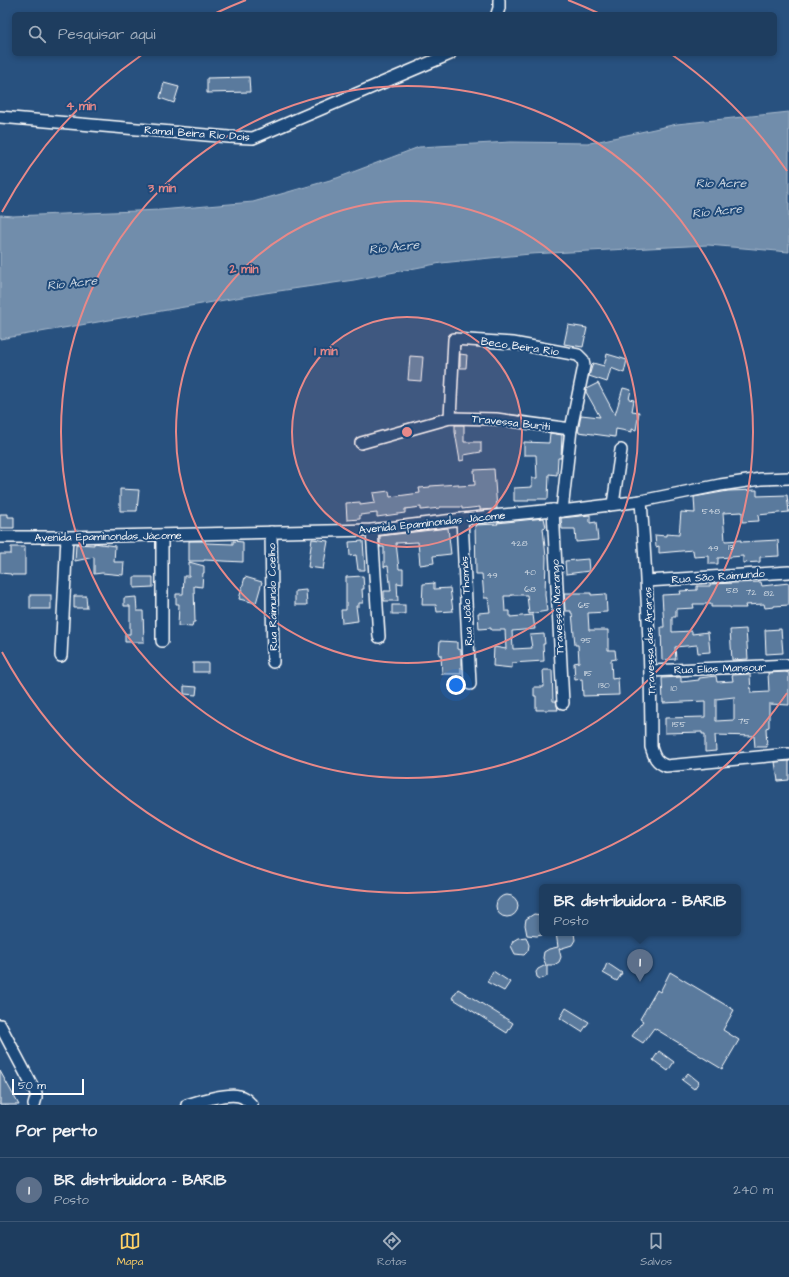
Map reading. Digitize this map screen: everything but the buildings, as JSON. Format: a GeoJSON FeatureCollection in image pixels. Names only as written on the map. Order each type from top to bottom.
{"type":"FeatureCollection","features":[{"type":"Feature","properties":{"kind":"street"},"geometry":{"type":"LineString","coordinates":[[498,12],[499,0]]}},
{"type":"Feature","properties":{"kind":"street","name":"Ramal Beira Rio Dois"},"geometry":{"type":"LineString","coordinates":[[0,117],[253,138],[445,56]]}},
{"type":"Feature","properties":{"kind":"street","name":"Beco Beira Rio"},"geometry":{"type":"LineString","coordinates":[[450,418],[454,339],[513,343],[578,355],[583,360]]}},
{"type":"Feature","properties":{"kind":"street","name":"Travessa Morango"},"geometry":{"type":"LineString","coordinates":[[563,703],[557,511],[571,429],[584,366],[583,360]]}},
{"type":"Feature","properties":{"kind":"street","name":"Travessa Buriti"},"geometry":{"type":"LineString","coordinates":[[361,443],[450,418],[496,419],[571,429]]}},
{"type":"Feature","properties":{"kind":"street"},"geometry":{"type":"LineString","coordinates":[[613,504],[621,450]]}},
{"type":"Feature","properties":{"kind":"street","name":"Avenida Epaminondas Jácome"},"geometry":{"type":"LineString","coordinates":[[0,537],[67,537],[372,530],[462,519],[557,511],[641,501],[720,485],[760,479],[789,478]]}},
{"type":"Feature","properties":{"kind":"street","name":"Travessa das Araras"},"geometry":{"type":"LineString","coordinates":[[641,501],[647,581],[651,671],[651,747],[654,758],[660,764],[666,766],[789,754]]}},
{"type":"Feature","properties":{"kind":"street","name":"Rua João Thomás"},"geometry":{"type":"LineString","coordinates":[[462,519],[470,684]]}},
{"type":"Feature","properties":{"kind":"street"},"geometry":{"type":"LineString","coordinates":[[372,530],[378,638]]}},
{"type":"Feature","properties":{"kind":"street","name":"Rua Raimundo Coelho"},"geometry":{"type":"LineString","coordinates":[[271,532],[273,662]]}},
{"type":"Feature","properties":{"kind":"street"},"geometry":{"type":"LineString","coordinates":[[162,535],[162,641]]}},
{"type":"Feature","properties":{"kind":"street"},"geometry":{"type":"LineString","coordinates":[[61,656],[67,537]]}},
{"type":"Feature","properties":{"kind":"street","name":"Rua São Raimundo"},"geometry":{"type":"LineString","coordinates":[[647,581],[789,572]]}},
{"type":"Feature","properties":{"kind":"street","name":"Rua Elias Mansour"},"geometry":{"type":"LineString","coordinates":[[651,671],[789,665]]}},
{"type":"Feature","properties":{"kind":"street"},"geometry":{"type":"LineString","coordinates":[[0,1025],[36,1093],[34,1105]]}},
{"type":"Feature","properties":{"kind":"street"},"geometry":{"type":"LineString","coordinates":[[187,1105],[207,1099],[235,1095],[243,1097],[252,1105]]}},
{"type":"Feature","properties":{"kind":"water","name":"Rio Acre"},"geometry":{"type":"Polygon","coordinates":[[[789,112],[789,252],[708,245],[530,254],[441,263],[354,280],[265,293],[0,339],[0,215],[13,216],[160,210],[253,202],[337,178],[419,147],[511,142],[590,143],[677,124],[789,112]]]}},
{"type":"Feature","properties":{"kind":"place","name":"BR distribuidora - BARIB"},"geometry":{"type":"Point","coordinates":[640,982]}},
{"type":"Feature","properties":{"kind":"water label","name":"Río Acre"},"geometry":{"type":"Point","coordinates":[717,211]}},
{"type":"Feature","properties":{"kind":"water label","name":"Río Acre"},"geometry":{"type":"Point","coordinates":[394,247]}},
{"type":"Feature","properties":{"kind":"water label","name":"Río Acre"},"geometry":{"type":"Point","coordinates":[72,283]}}]}
